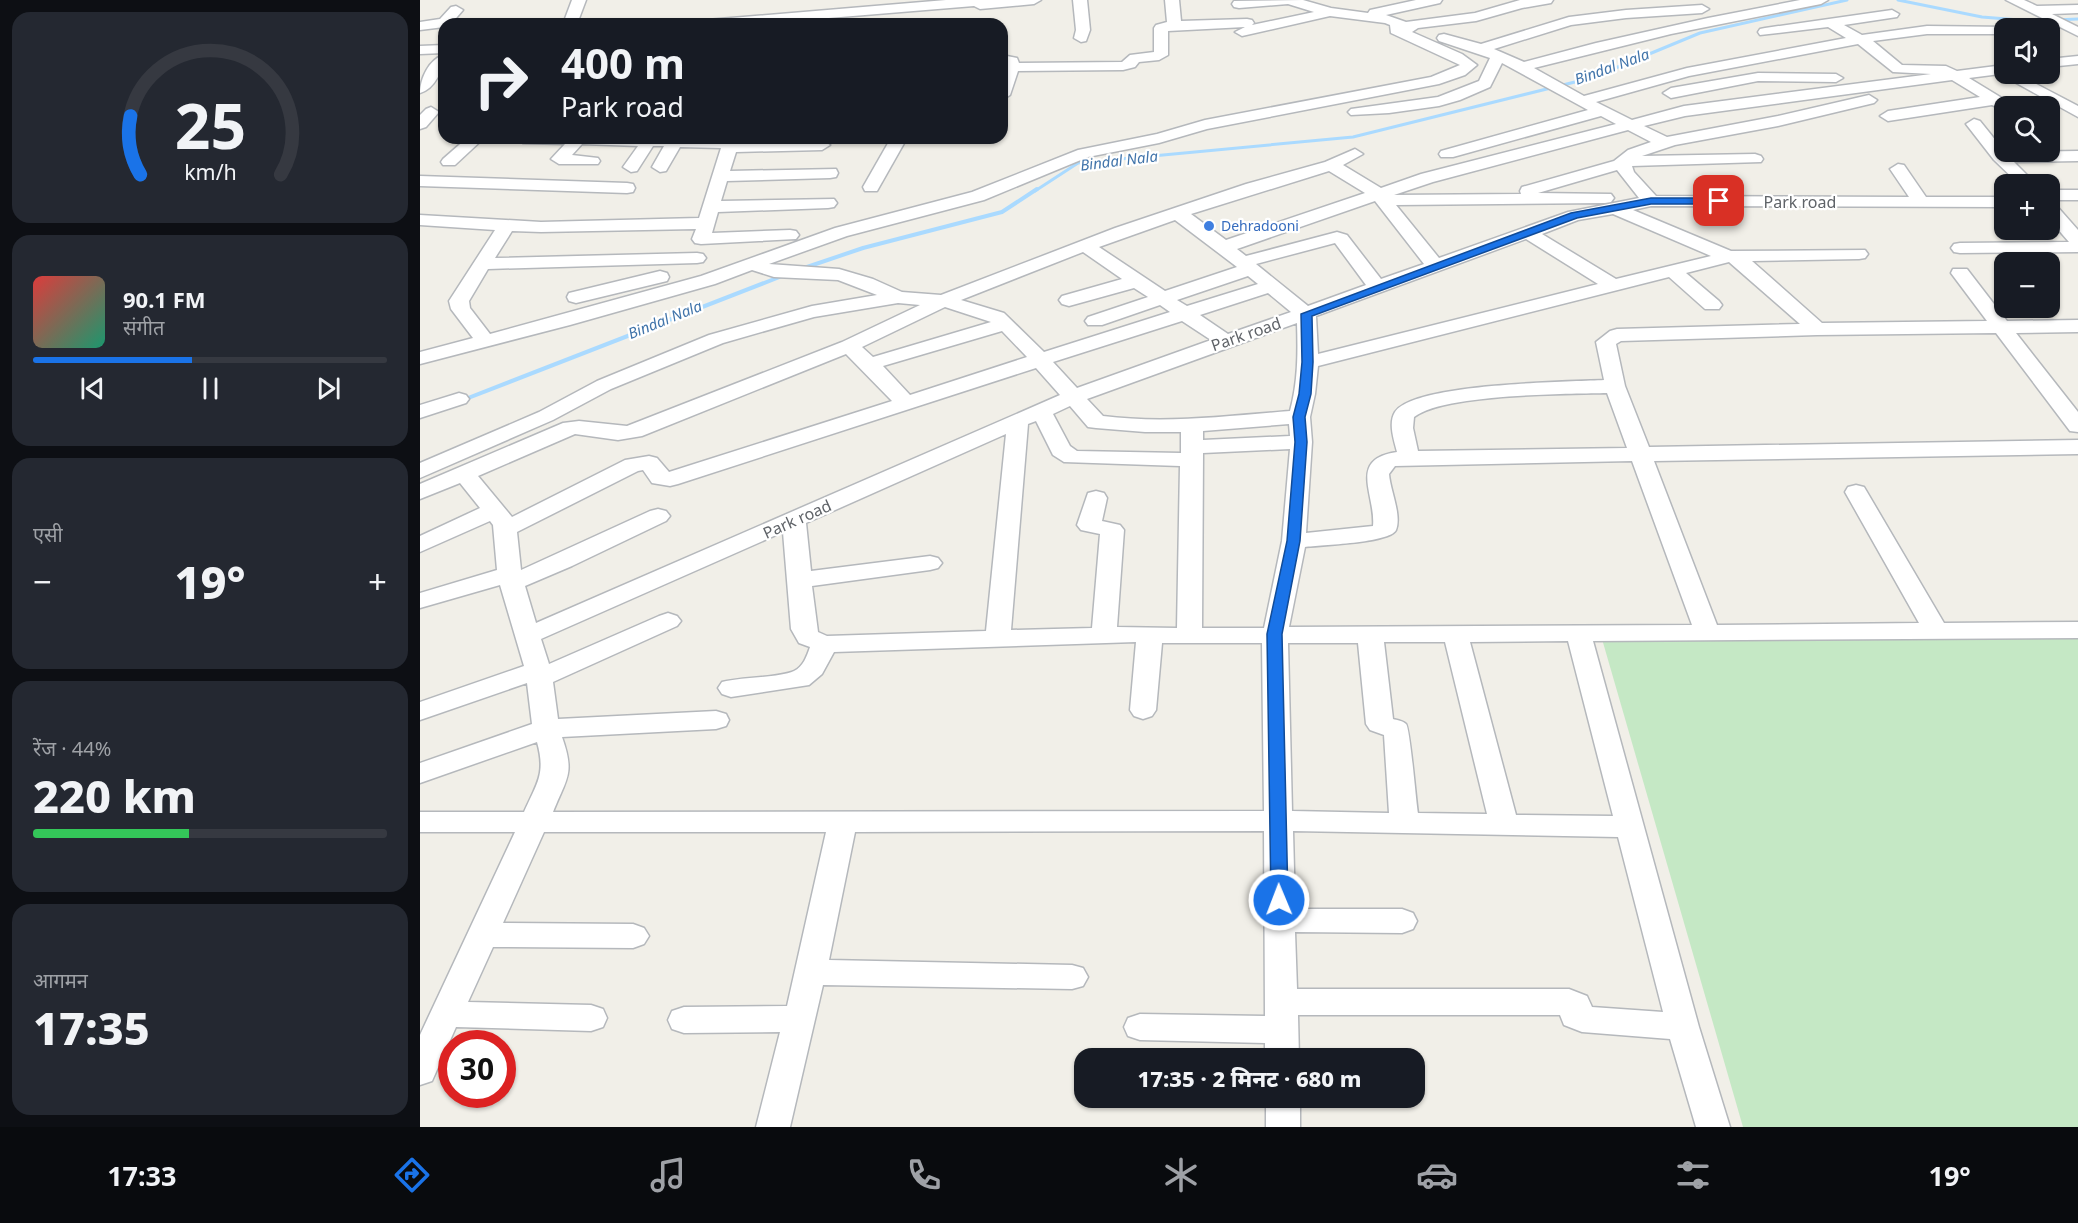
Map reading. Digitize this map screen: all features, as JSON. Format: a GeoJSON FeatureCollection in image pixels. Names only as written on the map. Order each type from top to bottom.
{"type":"FeatureCollection","features":[{"type":"Feature","properties":{"kind":"street"},"geometry":{"type":"LineString","coordinates":[[572,18],[579,0]]}},
{"type":"Feature","properties":{"kind":"street"},"geometry":{"type":"LineString","coordinates":[[824,18],[832,0]]}},
{"type":"Feature","properties":{"kind":"street"},"geometry":{"type":"LineString","coordinates":[[831,18],[929,3],[994,0]]}},
{"type":"Feature","properties":{"kind":"street"},"geometry":{"type":"LineString","coordinates":[[892,18],[1034,0]]}},
{"type":"Feature","properties":{"kind":"street"},"geometry":{"type":"LineString","coordinates":[[1080,0],[1083,30],[1081,38]]}},
{"type":"Feature","properties":{"kind":"street"},"geometry":{"type":"LineString","coordinates":[[1172,0],[1174,26]]}},
{"type":"Feature","properties":{"kind":"street"},"geometry":{"type":"LineString","coordinates":[[1239,4],[1289,0],[1330,12],[1366,15],[1481,49],[1522,67],[1546,83],[1666,143]]}},
{"type":"Feature","properties":{"kind":"street"},"geometry":{"type":"LineString","coordinates":[[1366,15],[1435,0]]}},
{"type":"Feature","properties":{"kind":"street"},"geometry":{"type":"LineString","coordinates":[[483,264],[708,280],[841,232],[978,196],[1084,153],[1159,138],[1195,127],[1434,81],[1461,72],[1470,65],[1395,28],[1482,16],[1520,4],[1546,0]]}},
{"type":"Feature","properties":{"kind":"street"},"geometry":{"type":"LineString","coordinates":[[1522,67],[1565,54],[1696,23],[1821,0]]}},
{"type":"Feature","properties":{"kind":"street"},"geometry":{"type":"LineString","coordinates":[[2016,1],[2061,0]]}},
{"type":"Feature","properties":{"kind":"street"},"geometry":{"type":"LineString","coordinates":[[2016,1],[2073,29]]}},
{"type":"Feature","properties":{"kind":"street"},"geometry":{"type":"LineString","coordinates":[[1481,49],[1569,21],[1626,14],[1769,3]]}},
{"type":"Feature","properties":{"kind":"street"},"geometry":{"type":"LineString","coordinates":[[1610,4],[1626,14]]}},
{"type":"Feature","properties":{"kind":"street"},"geometry":{"type":"LineString","coordinates":[[2038,12],[2078,9]]}},
{"type":"Feature","properties":{"kind":"street"},"geometry":{"type":"LineString","coordinates":[[449,18],[456,10]]}},
{"type":"Feature","properties":{"kind":"street"},"geometry":{"type":"LineString","coordinates":[[1008,63],[1056,67],[1123,66],[1130,64],[1135,58],[1161,54],[1161,28],[1174,26],[1244,28],[1330,12]]}},
{"type":"Feature","properties":{"kind":"street"},"geometry":{"type":"LineString","coordinates":[[1765,32],[1892,14]]}},
{"type":"Feature","properties":{"kind":"street"},"geometry":{"type":"LineString","coordinates":[[1907,19],[1927,30]]}},
{"type":"Feature","properties":{"kind":"street"},"geometry":{"type":"LineString","coordinates":[[1830,23],[1864,42],[1898,69],[1943,69],[1994,100]]}},
{"type":"Feature","properties":{"kind":"street"},"geometry":{"type":"LineString","coordinates":[[420,26],[438,24]]}},
{"type":"Feature","properties":{"kind":"street"},"geometry":{"type":"LineString","coordinates":[[1750,30],[1779,36],[1807,50]]}},
{"type":"Feature","properties":{"kind":"street"},"geometry":{"type":"LineString","coordinates":[[1577,98],[1687,72],[1927,30],[1994,30]]}},
{"type":"Feature","properties":{"kind":"street"},"geometry":{"type":"LineString","coordinates":[[1864,42],[1947,37],[1944,31]]}},
{"type":"Feature","properties":{"kind":"street"},"geometry":{"type":"LineString","coordinates":[[1520,38],[1565,54]]}},
{"type":"Feature","properties":{"kind":"street"},"geometry":{"type":"LineString","coordinates":[[420,45],[438,44]]}},
{"type":"Feature","properties":{"kind":"street"},"geometry":{"type":"LineString","coordinates":[[420,50],[438,49]]}},
{"type":"Feature","properties":{"kind":"street"},"geometry":{"type":"LineString","coordinates":[[1195,127],[1203,136],[1209,138],[1294,120],[1441,100],[1463,94],[1485,84],[1498,56]]}},
{"type":"Feature","properties":{"kind":"street"},"geometry":{"type":"LineString","coordinates":[[1838,60],[1851,78]]}},
{"type":"Feature","properties":{"kind":"street"},"geometry":{"type":"LineString","coordinates":[[2060,62],[2078,60]]}},
{"type":"Feature","properties":{"kind":"street"},"geometry":{"type":"LineString","coordinates":[[420,88],[438,66]]}},
{"type":"Feature","properties":{"kind":"street"},"geometry":{"type":"LineString","coordinates":[[1053,87],[1056,67]]}},
{"type":"Feature","properties":{"kind":"street"},"geometry":{"type":"LineString","coordinates":[[1224,247],[1464,167],[1630,124],[1702,108],[1879,84],[1994,72]]}},
{"type":"Feature","properties":{"kind":"street"},"geometry":{"type":"LineString","coordinates":[[1671,93],[1768,76],[1866,78],[1879,84]]}},
{"type":"Feature","properties":{"kind":"street"},"geometry":{"type":"LineString","coordinates":[[1910,81],[1944,107]]}},
{"type":"Feature","properties":{"kind":"street"},"geometry":{"type":"LineString","coordinates":[[2028,84],[2078,112]]}},
{"type":"Feature","properties":{"kind":"street"},"geometry":{"type":"LineString","coordinates":[[1621,162],[1634,153],[1666,143],[1779,121],[1864,100],[1924,91]]}},
{"type":"Feature","properties":{"kind":"street"},"geometry":{"type":"LineString","coordinates":[[2047,94],[2068,92]]}},
{"type":"Feature","properties":{"kind":"street"},"geometry":{"type":"LineString","coordinates":[[1888,116],[1944,107],[1994,103]]}},
{"type":"Feature","properties":{"kind":"street"},"geometry":{"type":"LineString","coordinates":[[420,111],[431,112],[420,124]]}},
{"type":"Feature","properties":{"kind":"street"},"geometry":{"type":"LineString","coordinates":[[1446,154],[1603,111]]}},
{"type":"Feature","properties":{"kind":"street"},"geometry":{"type":"LineString","coordinates":[[1974,124],[1994,149]]}},
{"type":"Feature","properties":{"kind":"street"},"geometry":{"type":"LineString","coordinates":[[449,162],[469,144]]}},
{"type":"Feature","properties":{"kind":"street"},"geometry":{"type":"LineString","coordinates":[[573,144],[559,159],[592,161]]}},
{"type":"Feature","properties":{"kind":"street"},"geometry":{"type":"LineString","coordinates":[[632,167],[647,144]]}},
{"type":"Feature","properties":{"kind":"street"},"geometry":{"type":"LineString","coordinates":[[660,167],[674,144]]}},
{"type":"Feature","properties":{"kind":"street"},"geometry":{"type":"LineString","coordinates":[[708,280],[697,266],[697,258],[730,144]]}},
{"type":"Feature","properties":{"kind":"street"},"geometry":{"type":"LineString","coordinates":[[776,144],[822,145]]}},
{"type":"Feature","properties":{"kind":"street"},"geometry":{"type":"LineString","coordinates":[[871,187],[896,144]]}},
{"type":"Feature","properties":{"kind":"street"},"geometry":{"type":"LineString","coordinates":[[420,492],[571,428],[583,426],[615,435],[625,434],[849,346],[960,293],[1177,213],[1330,165],[1355,154]]}},
{"type":"Feature","properties":{"kind":"street"},"geometry":{"type":"LineString","coordinates":[[2060,156],[2078,156]]}},
{"type":"Feature","properties":{"kind":"street"},"geometry":{"type":"LineString","coordinates":[[1510,199],[1531,190],[1621,162],[1755,159]]}},
{"type":"Feature","properties":{"kind":"street"},"geometry":{"type":"LineString","coordinates":[[1621,162],[1645,202]]}},
{"type":"Feature","properties":{"kind":"street"},"geometry":{"type":"LineString","coordinates":[[2005,162],[2018,174]]}},
{"type":"Feature","properties":{"kind":"street"},"geometry":{"type":"LineString","coordinates":[[1330,165],[1380,196],[1435,265]]}},
{"type":"Feature","properties":{"kind":"street"},"geometry":{"type":"LineString","coordinates":[[1898,169],[1921,202]]}},
{"type":"Feature","properties":{"kind":"street"},"geometry":{"type":"LineString","coordinates":[[719,176],[830,173]]}},
{"type":"Feature","properties":{"kind":"street"},"geometry":{"type":"LineString","coordinates":[[420,181],[627,188]]}},
{"type":"Feature","properties":{"kind":"street"},"geometry":{"type":"LineString","coordinates":[[2060,195],[2078,195]]}},
{"type":"Feature","properties":{"kind":"street"},"geometry":{"type":"LineString","coordinates":[[1380,196],[1510,199],[1622,198],[1645,202]]}},
{"type":"Feature","properties":{"kind":"street","name":"Park road"},"geometry":{"type":"LineString","coordinates":[[527,636],[1073,397],[1575,216],[1645,202],[1994,202]]}},
{"type":"Feature","properties":{"kind":"street"},"geometry":{"type":"LineString","coordinates":[[420,220],[541,227],[706,223],[828,203]]}},
{"type":"Feature","properties":{"kind":"street"},"geometry":{"type":"LineString","coordinates":[[1612,207],[1693,243],[1731,256],[1751,268],[1817,329]]}},
{"type":"Feature","properties":{"kind":"street"},"geometry":{"type":"LineString","coordinates":[[1177,213],[1224,247],[1306,314],[1308,362],[1300,429],[1294,541],[1275,634],[1281,1030]]}},
{"type":"Feature","properties":{"kind":"street"},"geometry":{"type":"LineString","coordinates":[[2060,220],[2078,240]]}},
{"type":"Feature","properties":{"kind":"street"},"geometry":{"type":"LineString","coordinates":[[706,223],[790,235]]}},
{"type":"Feature","properties":{"kind":"street"},"geometry":{"type":"LineString","coordinates":[[486,342],[461,309],[459,302],[507,225]]}},
{"type":"Feature","properties":{"kind":"street"},"geometry":{"type":"LineString","coordinates":[[1527,232],[1614,286]]}},
{"type":"Feature","properties":{"kind":"street"},"geometry":{"type":"LineString","coordinates":[[1095,321],[1247,266],[1337,237],[1341,238],[1377,287]]}},
{"type":"Feature","properties":{"kind":"street"},"geometry":{"type":"LineString","coordinates":[[1086,246],[1225,341]]}},
{"type":"Feature","properties":{"kind":"street"},"geometry":{"type":"LineString","coordinates":[[1960,248],[2078,247]]}},
{"type":"Feature","properties":{"kind":"street"},"geometry":{"type":"LineString","coordinates":[[1308,362],[1731,256],[1858,254]]}},
{"type":"Feature","properties":{"kind":"street"},"geometry":{"type":"LineString","coordinates":[[420,358],[486,342],[660,276],[697,258]]}},
{"type":"Feature","properties":{"kind":"street"},"geometry":{"type":"LineString","coordinates":[[749,264],[765,269],[830,274],[853,279],[898,297]]}},
{"type":"Feature","properties":{"kind":"street"},"geometry":{"type":"LineString","coordinates":[[1673,271],[1712,305]]}},
{"type":"Feature","properties":{"kind":"street"},"geometry":{"type":"LineString","coordinates":[[1960,273],[2078,426]]}},
{"type":"Feature","properties":{"kind":"street"},"geometry":{"type":"LineString","coordinates":[[576,297],[660,276]]}},
{"type":"Feature","properties":{"kind":"street"},"geometry":{"type":"LineString","coordinates":[[1069,300],[1137,281]]}},
{"type":"Feature","properties":{"kind":"street"},"geometry":{"type":"LineString","coordinates":[[420,544],[500,520],[633,465],[649,463],[660,478],[670,479],[1270,286]]}},
{"type":"Feature","properties":{"kind":"street"},"geometry":{"type":"LineString","coordinates":[[420,471],[546,416],[604,385],[716,339],[812,312],[898,297],[944,301],[987,312],[997,317],[1019,336],[1096,422],[1300,429]]}},
{"type":"Feature","properties":{"kind":"street"},"geometry":{"type":"LineString","coordinates":[[868,364],[1005,324]]}},
{"type":"Feature","properties":{"kind":"street"},"geometry":{"type":"LineString","coordinates":[[1707,631],[1616,386],[1606,342],[1617,335],[1817,329],[2078,326]]}},
{"type":"Feature","properties":{"kind":"street"},"geometry":{"type":"LineString","coordinates":[[849,346],[906,403]]}},
{"type":"Feature","properties":{"kind":"street"},"geometry":{"type":"LineString","coordinates":[[1409,458],[1402,418],[1407,410],[1420,404],[1462,395],[1616,386]]}},
{"type":"Feature","properties":{"kind":"street"},"geometry":{"type":"LineString","coordinates":[[420,412],[459,399]]}},
{"type":"Feature","properties":{"kind":"street"},"geometry":{"type":"LineString","coordinates":[[1041,411],[1061,450],[1072,458],[1191,454],[1300,429]]}},
{"type":"Feature","properties":{"kind":"street"},"geometry":{"type":"LineString","coordinates":[[998,638],[1018,421]]}},
{"type":"Feature","properties":{"kind":"street"},"geometry":{"type":"LineString","coordinates":[[1189,636],[1192,424]]}},
{"type":"Feature","properties":{"kind":"street"},"geometry":{"type":"LineString","coordinates":[[1294,541],[1382,532],[1386,527],[1386,519],[1377,475],[1379,466],[1387,460],[2078,447]]}},
{"type":"Feature","properties":{"kind":"street"},"geometry":{"type":"LineString","coordinates":[[420,1071],[556,770],[556,760],[546,729],[539,674],[510,578],[500,520],[464,473]]}},
{"type":"Feature","properties":{"kind":"street"},"geometry":{"type":"LineString","coordinates":[[1856,492],[1935,630]]}},
{"type":"Feature","properties":{"kind":"street"},"geometry":{"type":"LineString","coordinates":[[1096,498],[1089,525],[1112,530],[1104,636]]}},
{"type":"Feature","properties":{"kind":"street"},"geometry":{"type":"LineString","coordinates":[[420,602],[564,561],[658,516]]}},
{"type":"Feature","properties":{"kind":"street"},"geometry":{"type":"LineString","coordinates":[[794,521],[804,629],[813,641],[824,644],[1150,634],[1189,636],[2078,630]]}},
{"type":"Feature","properties":{"kind":"street"},"geometry":{"type":"LineString","coordinates":[[800,580],[930,563]]}},
{"type":"Feature","properties":{"kind":"street"},"geometry":{"type":"LineString","coordinates":[[420,711],[539,674],[668,621]]}},
{"type":"Feature","properties":{"kind":"street"},"geometry":{"type":"LineString","coordinates":[[1578,632],[1683,1027],[1713,1127]]}},
{"type":"Feature","properties":{"kind":"street"},"geometry":{"type":"LineString","coordinates":[[1370,633],[1380,724],[1397,730],[1398,767],[1405,824]]}},
{"type":"Feature","properties":{"kind":"street"},"geometry":{"type":"LineString","coordinates":[[1455,633],[1504,824]]}},
{"type":"Feature","properties":{"kind":"street"},"geometry":{"type":"LineString","coordinates":[[1143,710],[1150,634]]}},
{"type":"Feature","properties":{"kind":"street"},"geometry":{"type":"LineString","coordinates":[[731,688],[800,679],[810,674],[815,667],[824,644]]}},
{"type":"Feature","properties":{"kind":"street"},"geometry":{"type":"LineString","coordinates":[[420,773],[546,729],[716,720]]}},
{"type":"Feature","properties":{"kind":"street"},"geometry":{"type":"LineString","coordinates":[[420,822],[1278,821],[1630,826]]}},
{"type":"Feature","properties":{"kind":"street"},"geometry":{"type":"LineString","coordinates":[[773,1127],[800,1019],[843,822]]}},
{"type":"Feature","properties":{"kind":"street"},"geometry":{"type":"LineString","coordinates":[[1280,920],[1402,921]]}},
{"type":"Feature","properties":{"kind":"street"},"geometry":{"type":"LineString","coordinates":[[483,935],[633,936]]}},
{"type":"Feature","properties":{"kind":"street"},"geometry":{"type":"LineString","coordinates":[[810,972],[1072,977]]}},
{"type":"Feature","properties":{"kind":"street"},"geometry":{"type":"LineString","coordinates":[[1140,1027],[1281,1030],[1569,1002],[1576,1005],[1576,1016],[1582,1019],[1683,1027]]}},
{"type":"Feature","properties":{"kind":"street"},"geometry":{"type":"LineString","coordinates":[[446,1014],[591,1018]]}},
{"type":"Feature","properties":{"kind":"street"},"geometry":{"type":"LineString","coordinates":[[684,1020],[800,1019]]}},
{"type":"Feature","properties":{"kind":"street"},"geometry":{"type":"LineString","coordinates":[[1282,1108],[1283,1127]]}},
{"type":"Feature","properties":{"kind":"green space"},"geometry":{"type":"Polygon","coordinates":[[[1602,639],[2078,639],[2078,1127],[1743,1127],[1602,639]]]}},
{"type":"Feature","properties":{"kind":"waterway","name":"Bindal Nala"},"geometry":{"type":"LineString","coordinates":[[1035,191],[1078,163],[1353,137],[1591,78],[1700,33],[1847,0]]}},
{"type":"Feature","properties":{"kind":"waterway","name":"Bindal Nala"},"geometry":{"type":"LineString","coordinates":[[1898,0],[1982,17],[2032,21],[2078,19]]}},
{"type":"Feature","properties":{"kind":"waterway","name":"Bindal Nala"},"geometry":{"type":"LineString","coordinates":[[804,268],[863,248],[1002,212],[1037,189]]}},
{"type":"Feature","properties":{"kind":"waterway","name":"Bindal Nala"},"geometry":{"type":"LineString","coordinates":[[463,400],[782,276]]}},
{"type":"Feature","properties":{"kind":"place","name":"Dehradooni"},"geometry":{"type":"Point","coordinates":[1209,226]}},
{"type":"Feature","properties":{"kind":"route"},"geometry":{"type":"LineString","coordinates":[[1279,900],[1275,634],[1294,541],[1301,442],[1299,417],[1305,394],[1308,362],[1306,314],[1435,265],[1575,216],[1651,201],[1719,201]]}}]}
